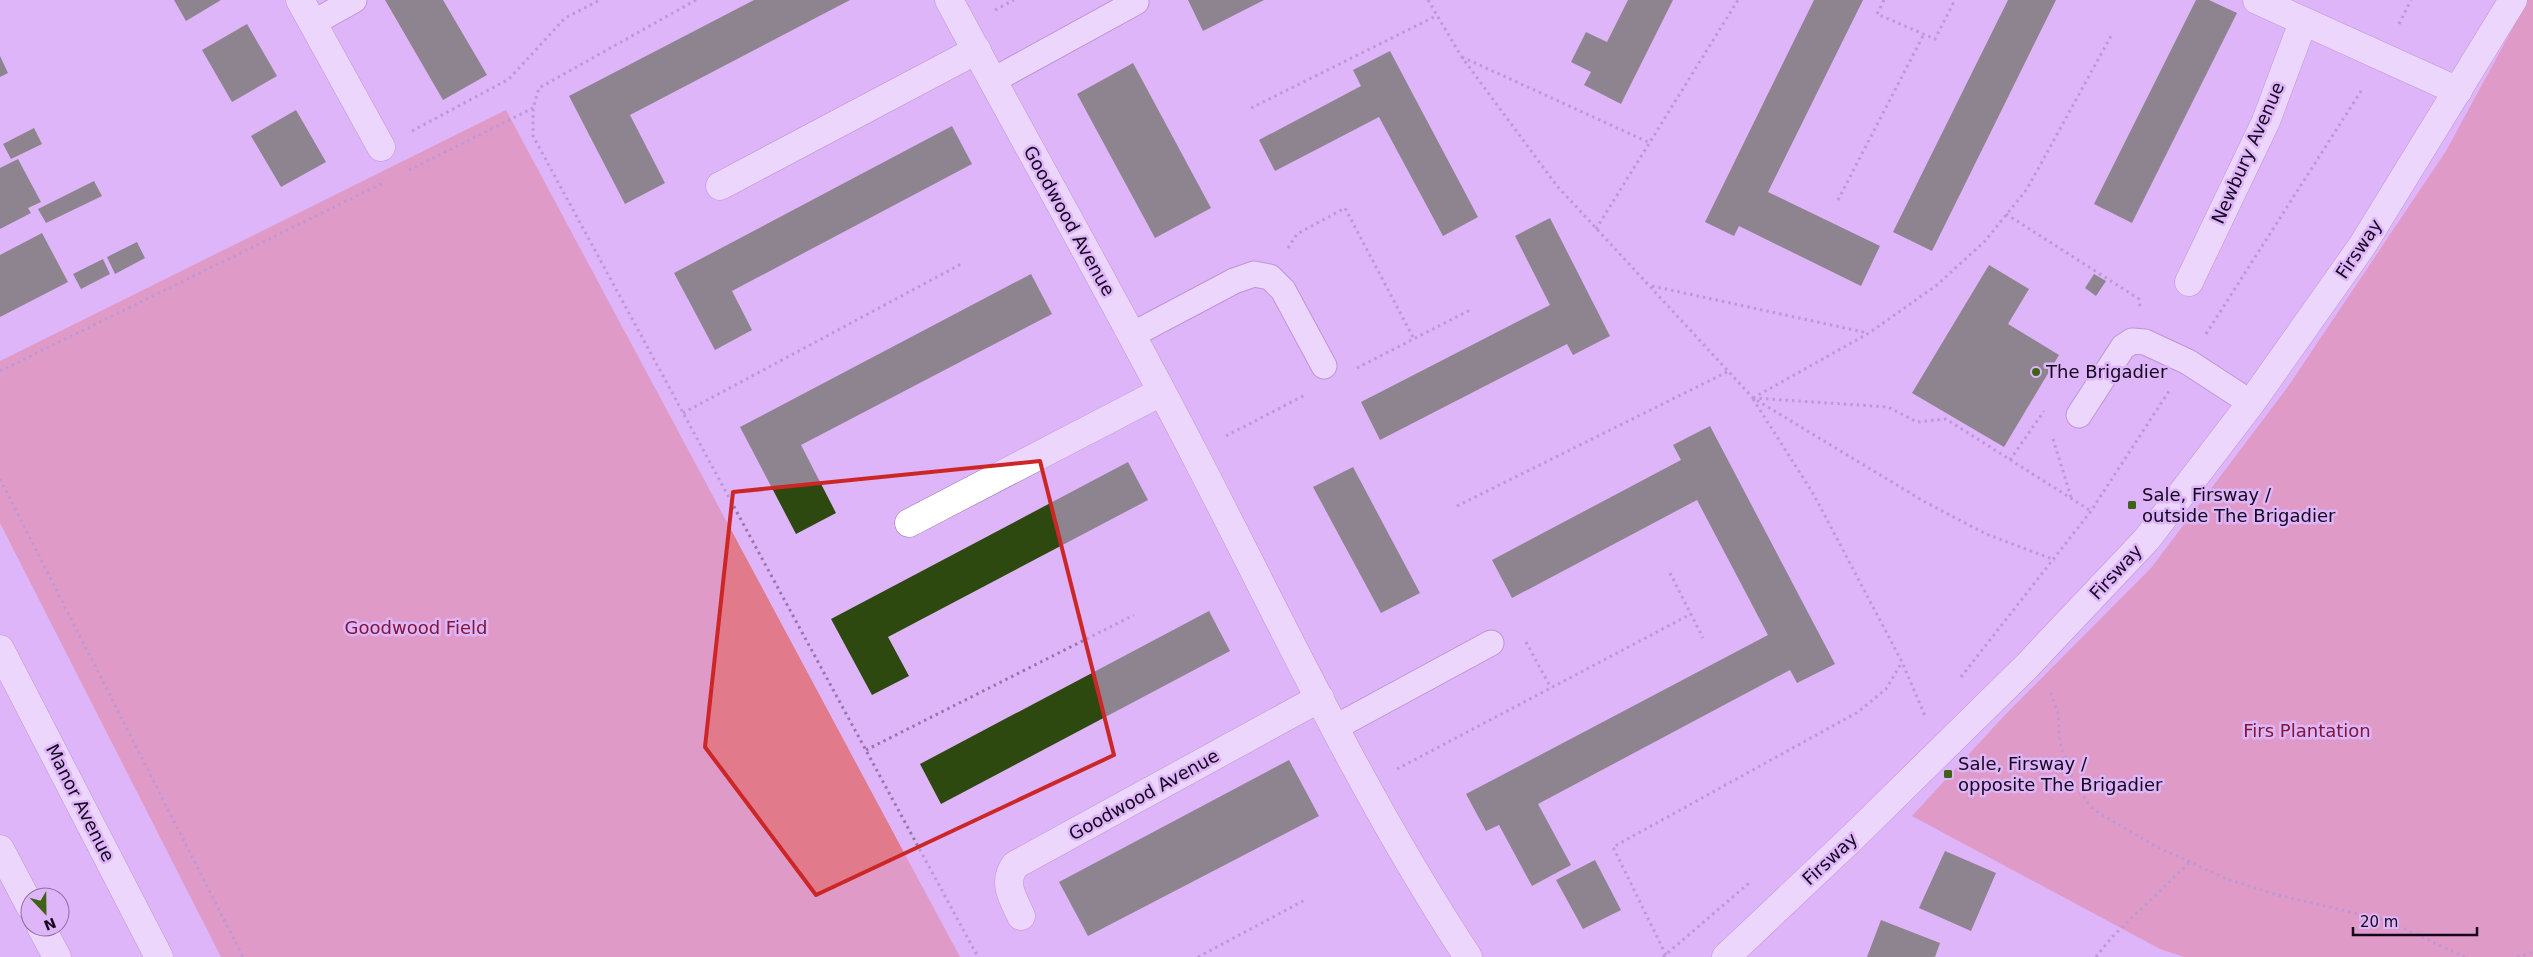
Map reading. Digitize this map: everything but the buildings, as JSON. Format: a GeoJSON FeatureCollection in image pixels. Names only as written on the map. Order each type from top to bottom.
{"type":"FeatureCollection","features":[{"type":"Feature","properties":{"kind":"street","name":"Goodwood Avenue"},"geometry":{"type":"LineString","coordinates":[[949,0],[1132,335],[1366,786],[1429,898],[1468,957]]}},
{"type":"Feature","properties":{"kind":"street"},"geometry":{"type":"LineString","coordinates":[[2257,0],[2382,59],[2458,92]]}},
{"type":"Feature","properties":{"kind":"street","name":"Firsway"},"geometry":{"type":"LineString","coordinates":[[1726,957],[1854,836],[2027,666],[2147,539],[2251,403],[2362,246],[2513,0]]}},
{"type":"Feature","properties":{"kind":"street"},"geometry":{"type":"LineString","coordinates":[[307,12],[381,147]]}},
{"type":"Feature","properties":{"kind":"street","name":"Newbury Avenue"},"geometry":{"type":"LineString","coordinates":[[2189,282],[2266,121],[2303,22]]}},
{"type":"Feature","properties":{"kind":"street"},"geometry":{"type":"LineString","coordinates":[[720,186],[977,50]]}},
{"type":"Feature","properties":{"kind":"street"},"geometry":{"type":"LineString","coordinates":[[909,524],[1161,392]]}},
{"type":"Feature","properties":{"kind":"street","name":"Manor Avenue"},"geometry":{"type":"LineString","coordinates":[[0,649],[160,957]]}},
{"type":"Feature","properties":{"kind":"street","name":"Goodwood Avenue"},"geometry":{"type":"LineString","coordinates":[[1021,916],[1008,885],[1009,874],[1015,865],[1320,698]]}},
{"type":"Feature","properties":{"kind":"street"},"geometry":{"type":"LineString","coordinates":[[0,848],[20,887]]}},
{"type":"Feature","properties":{"kind":"street"},"geometry":{"type":"LineString","coordinates":[[46,937],[57,957]]}},
{"type":"Feature","properties":{"kind":"lane"},"geometry":{"type":"LineString","coordinates":[[307,12],[354,0]]}},
{"type":"Feature","properties":{"kind":"lane"},"geometry":{"type":"LineString","coordinates":[[992,81],[1136,2]]}},
{"type":"Feature","properties":{"kind":"lane"},"geometry":{"type":"LineString","coordinates":[[1132,335],[1234,280],[1254,274],[1270,277],[1283,290],[1324,366]]}},
{"type":"Feature","properties":{"kind":"lane"},"geometry":{"type":"LineString","coordinates":[[2079,415],[2123,347],[2132,341],[2145,342],[2188,362],[2251,403]]}},
{"type":"Feature","properties":{"kind":"lane"},"geometry":{"type":"LineString","coordinates":[[1336,727],[1491,643]]}},
{"type":"Feature","properties":{"kind":"path"},"geometry":{"type":"LineString","coordinates":[[381,147],[509,79],[565,18],[600,0]]}},
{"type":"Feature","properties":{"kind":"path"},"geometry":{"type":"LineString","coordinates":[[696,0],[539,88],[533,108],[533,136],[978,957]]}},
{"type":"Feature","properties":{"kind":"path"},"geometry":{"type":"LineString","coordinates":[[1428,0],[1461,56],[1557,186],[1652,286],[1753,398],[1814,495],[1902,662],[1927,720],[1933,712]]}},
{"type":"Feature","properties":{"kind":"path"},"geometry":{"type":"LineString","coordinates":[[1596,229],[1648,142],[1738,0]]}},
{"type":"Feature","properties":{"kind":"path"},"geometry":{"type":"LineString","coordinates":[[1884,0],[1876,14],[1935,39],[1955,0]]}},
{"type":"Feature","properties":{"kind":"path"},"geometry":{"type":"LineString","coordinates":[[1251,108],[1436,16]]}},
{"type":"Feature","properties":{"kind":"path"},"geometry":{"type":"LineString","coordinates":[[1838,200],[1924,34]]}},
{"type":"Feature","properties":{"kind":"path"},"geometry":{"type":"LineString","coordinates":[[1753,398],[1869,333],[1938,286],[1985,241],[2027,189],[2111,36]]}},
{"type":"Feature","properties":{"kind":"path"},"geometry":{"type":"LineString","coordinates":[[1461,56],[1648,142]]}},
{"type":"Feature","properties":{"kind":"path"},"geometry":{"type":"LineString","coordinates":[[1957,682],[2055,560],[2090,511],[2382,59]]}},
{"type":"Feature","properties":{"kind":"path"},"geometry":{"type":"LineString","coordinates":[[406,172],[533,108]]}},
{"type":"Feature","properties":{"kind":"path"},"geometry":{"type":"LineString","coordinates":[[0,371],[389,180]]}},
{"type":"Feature","properties":{"kind":"path"},"geometry":{"type":"LineString","coordinates":[[1270,277],[1297,234],[1345,208],[1414,339]]}},
{"type":"Feature","properties":{"kind":"path"},"geometry":{"type":"LineString","coordinates":[[2006,214],[2139,299],[2145,342]]}},
{"type":"Feature","properties":{"kind":"path"},"geometry":{"type":"LineString","coordinates":[[683,413],[963,263]]}},
{"type":"Feature","properties":{"kind":"path"},"geometry":{"type":"LineString","coordinates":[[1652,286],[1869,333]]}},
{"type":"Feature","properties":{"kind":"path"},"geometry":{"type":"LineString","coordinates":[[1457,506],[1729,371]]}},
{"type":"Feature","properties":{"kind":"path"},"geometry":{"type":"LineString","coordinates":[[1753,398],[1888,407],[1917,422],[1946,419],[2090,511]]}},
{"type":"Feature","properties":{"kind":"path"},"geometry":{"type":"LineString","coordinates":[[1753,398],[1925,502],[1986,534],[2055,560]]}},
{"type":"Feature","properties":{"kind":"path"},"geometry":{"type":"LineString","coordinates":[[2010,460],[2045,410]]}},
{"type":"Feature","properties":{"kind":"path"},"geometry":{"type":"LineString","coordinates":[[2045,410],[2079,415]]}},
{"type":"Feature","properties":{"kind":"path"},"geometry":{"type":"LineString","coordinates":[[2045,410],[2047,419]]}},
{"type":"Feature","properties":{"kind":"path"},"geometry":{"type":"LineString","coordinates":[[2053,436],[2071,498]]}},
{"type":"Feature","properties":{"kind":"path"},"geometry":{"type":"LineString","coordinates":[[0,479],[243,957]]}},
{"type":"Feature","properties":{"kind":"path"},"geometry":{"type":"LineString","coordinates":[[1670,573],[1703,638]]}},
{"type":"Feature","properties":{"kind":"path"},"geometry":{"type":"LineString","coordinates":[[1366,786],[1690,614]]}},
{"type":"Feature","properties":{"kind":"path"},"geometry":{"type":"LineString","coordinates":[[866,750],[1134,615]]}},
{"type":"Feature","properties":{"kind":"path"},"geometry":{"type":"LineString","coordinates":[[1755,877],[1665,956],[1613,847],[1858,712],[1886,689],[1902,662]]}},
{"type":"Feature","properties":{"kind":"path"},"geometry":{"type":"LineString","coordinates":[[2027,666],[2050,690],[2058,713],[2060,743],[2069,770],[2076,788],[2094,810],[2154,846],[2227,879],[2278,895],[2386,920],[2465,957]]}},
{"type":"Feature","properties":{"kind":"path"},"geometry":{"type":"LineString","coordinates":[[2096,957],[2112,937],[2190,862]]}},
{"type":"Feature","properties":{"kind":"path"},"geometry":{"type":"LineString","coordinates":[[1198,957],[1305,900]]}},
{"type":"Feature","properties":{"kind":"path"},"geometry":{"type":"LineString","coordinates":[[2517,957],[2533,952]]}},
{"type":"Feature","properties":{"kind":"highlighted area"},"geometry":{"type":"Polygon","coordinates":[[[1040,461],[1114,755],[816,895],[705,747],[733,492],[1040,461]]]}},
{"type":"Feature","properties":{"kind":"green space","name":"Firs Plantation"},"geometry":{"type":"Polygon","coordinates":[[[2528,0],[2533,0],[2533,957],[2184,957],[2160,949],[1912,816],[2003,717],[2151,568],[2287,388],[2446,151],[2528,0]]]}},
{"type":"Feature","properties":{"kind":"green space","name":"Goodwood Field"},"geometry":{"type":"Polygon","coordinates":[[[506,110],[960,957],[221,957],[0,523],[0,361],[506,110]]]}},
{"type":"Feature","properties":{"kind":"place","name":"The Brigadier"},"geometry":{"type":"Point","coordinates":[2036,372]}},
{"type":"Feature","properties":{"kind":"place","name":"Sale, Firsway / outside The Brigadier"},"geometry":{"type":"Point","coordinates":[2132,505]}},
{"type":"Feature","properties":{"kind":"place","name":"Sale, Firsway / opposite The Brigadier"},"geometry":{"type":"Point","coordinates":[1948,774]}}]}
